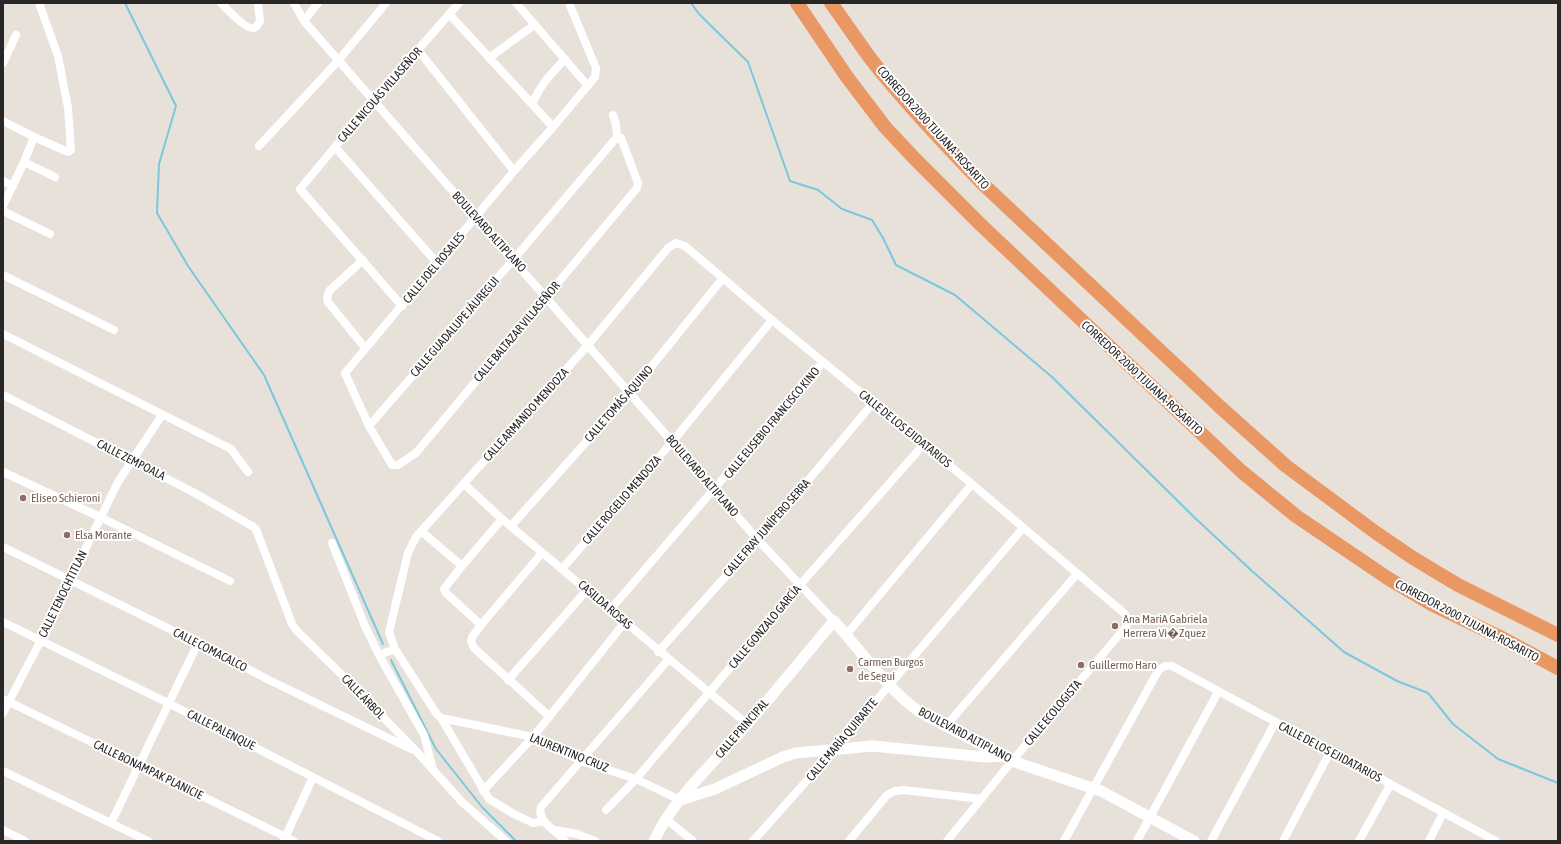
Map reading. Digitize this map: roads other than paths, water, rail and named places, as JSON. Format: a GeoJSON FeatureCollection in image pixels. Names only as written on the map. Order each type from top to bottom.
{"type":"FeatureCollection","features":[{"type":"Feature","properties":{"kind":"highway","name":"CORREDOR 2000 TIJUANA-ROSARITO"},"geometry":{"type":"LineString","coordinates":[[797,3],[847,77],[885,126],[915,159],[992,235],[1241,471],[1296,516],[1388,579],[1433,605],[1498,636],[1558,668]]}},
{"type":"Feature","properties":{"kind":"highway","name":"CORREDOR 2000 TIJUANA-ROSARITO"},"geometry":{"type":"LineString","coordinates":[[831,3],[870,58],[913,109],[985,186],[1259,443],[1310,485],[1413,558],[1458,585],[1558,635]]}},
{"type":"Feature","properties":{"kind":"street"},"geometry":{"type":"LineString","coordinates":[[3,121],[68,152],[72,148],[68,108],[58,56],[39,3]]}},
{"type":"Feature","properties":{"kind":"street"},"geometry":{"type":"LineString","coordinates":[[222,3],[246,27],[252,29],[260,22],[258,3]]}},
{"type":"Feature","properties":{"kind":"street","name":"BOULEVARD ALTIPLANO"},"geometry":{"type":"LineString","coordinates":[[294,3],[304,21],[338,61],[374,100],[475,218],[714,490],[758,540],[834,621],[889,684],[914,708],[945,727],[1008,758],[1093,788],[1194,841]]}},
{"type":"Feature","properties":{"kind":"street"},"geometry":{"type":"LineString","coordinates":[[304,21],[318,3]]}},
{"type":"Feature","properties":{"kind":"street"},"geometry":{"type":"LineString","coordinates":[[259,146],[338,61],[386,3]]}},
{"type":"Feature","properties":{"kind":"street","name":"CALLE NICOLÁS VILLASEÑOR"},"geometry":{"type":"LineString","coordinates":[[363,260],[300,190],[300,187],[374,100],[460,3]]}},
{"type":"Feature","properties":{"kind":"street"},"geometry":{"type":"LineString","coordinates":[[516,3],[588,86]]}},
{"type":"Feature","properties":{"kind":"street"},"geometry":{"type":"LineString","coordinates":[[522,10],[527,3]]}},
{"type":"Feature","properties":{"kind":"street","name":"CALLE JOEL ROSALES"},"geometry":{"type":"LineString","coordinates":[[370,426],[345,375],[346,371],[595,77],[596,68],[569,3]]}},
{"type":"Feature","properties":{"kind":"street"},"geometry":{"type":"LineString","coordinates":[[450,15],[553,127]]}},
{"type":"Feature","properties":{"kind":"street"},"geometry":{"type":"LineString","coordinates":[[489,58],[534,25]]}},
{"type":"Feature","properties":{"kind":"street"},"geometry":{"type":"LineString","coordinates":[[3,63],[16,35]]}},
{"type":"Feature","properties":{"kind":"street"},"geometry":{"type":"LineString","coordinates":[[418,50],[514,171]]}},
{"type":"Feature","properties":{"kind":"street"},"geometry":{"type":"LineString","coordinates":[[532,104],[546,78],[565,59]]}},
{"type":"Feature","properties":{"kind":"street"},"geometry":{"type":"LineString","coordinates":[[613,115],[617,137]]}},
{"type":"Feature","properties":{"kind":"street"},"geometry":{"type":"LineString","coordinates":[[3,206],[34,137]]}},
{"type":"Feature","properties":{"kind":"street","name":"CALLE BALTAZAR VILLASEÑOR"},"geometry":{"type":"LineString","coordinates":[[370,426],[392,465],[398,465],[416,453],[638,186],[621,138],[617,137]]}},
{"type":"Feature","properties":{"kind":"street","name":"CALLE GUADALUPE JÁUREGUI"},"geometry":{"type":"LineString","coordinates":[[370,426],[617,137]]}},
{"type":"Feature","properties":{"kind":"street"},"geometry":{"type":"LineString","coordinates":[[335,147],[437,264]]}},
{"type":"Feature","properties":{"kind":"street"},"geometry":{"type":"LineString","coordinates":[[24,162],[55,177]]}},
{"type":"Feature","properties":{"kind":"street"},"geometry":{"type":"LineString","coordinates":[[3,181],[13,186]]}},
{"type":"Feature","properties":{"kind":"street"},"geometry":{"type":"LineString","coordinates":[[3,211],[50,234]]}},
{"type":"Feature","properties":{"kind":"street","name":"CALLE DE LOS EJIDATARIOS"},"geometry":{"type":"LineString","coordinates":[[676,243],[685,246],[772,320],[972,484],[1125,614],[1128,621]]}},
{"type":"Feature","properties":{"kind":"street","name":"CALLE ARMANDO MENDOZA"},"geometry":{"type":"LineString","coordinates":[[542,817],[533,822],[514,814],[489,799],[441,718],[436,713],[395,649],[389,632],[411,545],[421,531],[588,345],[668,248],[676,243]]}},
{"type":"Feature","properties":{"kind":"street"},"geometry":{"type":"LineString","coordinates":[[365,348],[328,302],[327,298],[329,291],[363,260],[402,306]]}},
{"type":"Feature","properties":{"kind":"street"},"geometry":{"type":"LineString","coordinates":[[3,275],[114,330]]}},
{"type":"Feature","properties":{"kind":"street","name":"CALLE TOMÁS AQUINO"},"geometry":{"type":"LineString","coordinates":[[511,526],[630,393],[723,278]]}},
{"type":"Feature","properties":{"kind":"street","name":"CALLE ROGELIO MENDOZA"},"geometry":{"type":"LineString","coordinates":[[562,569],[672,442],[772,320]]}},
{"type":"Feature","properties":{"kind":"street"},"geometry":{"type":"LineString","coordinates":[[3,334],[231,449],[248,472]]}},
{"type":"Feature","properties":{"kind":"street","name":"CALLE EUSEBIO FRANCISCO KINO"},"geometry":{"type":"LineString","coordinates":[[610,610],[823,362]]}},
{"type":"Feature","properties":{"kind":"street","name":"CALLE ZEMPOALA"},"geometry":{"type":"LineString","coordinates":[[3,395],[193,492],[248,522],[256,529]]}},
{"type":"Feature","properties":{"kind":"street","name":"CALLE FRAY JUNÍPERO SERRA"},"geometry":{"type":"LineString","coordinates":[[658,652],[758,540],[873,403]]}},
{"type":"Feature","properties":{"kind":"street","name":"CALLE TENOCHTITLAN"},"geometry":{"type":"LineString","coordinates":[[3,713],[6,700],[41,640],[118,482],[162,415]]}},
{"type":"Feature","properties":{"kind":"street","name":"CALLE GONZALO GARCÍA"},"geometry":{"type":"LineString","coordinates":[[606,810],[636,779],[800,585],[924,444]]}},
{"type":"Feature","properties":{"kind":"street"},"geometry":{"type":"LineString","coordinates":[[3,472],[100,517],[230,582]]}},
{"type":"Feature","properties":{"kind":"street","name":"CASILDA ROSAS"},"geometry":{"type":"LineString","coordinates":[[464,484],[502,519],[625,622],[658,652],[747,724]]}},
{"type":"Feature","properties":{"kind":"street"},"geometry":{"type":"LineString","coordinates":[[846,635],[972,484]]}},
{"type":"Feature","properties":{"kind":"street"},"geometry":{"type":"LineString","coordinates":[[482,625],[445,591],[446,586],[502,519]]}},
{"type":"Feature","properties":{"kind":"street","name":"CALLE MARÍA QUIRARTE"},"geometry":{"type":"LineString","coordinates":[[753,841],[835,749],[1023,528]]}},
{"type":"Feature","properties":{"kind":"street","name":"CALLE ÁRBOL"},"geometry":{"type":"LineString","coordinates":[[256,529],[292,624],[297,632],[338,671],[476,815],[506,841]]}},
{"type":"Feature","properties":{"kind":"street"},"geometry":{"type":"LineString","coordinates":[[421,531],[462,566]]}},
{"type":"Feature","properties":{"kind":"street"},"geometry":{"type":"LineString","coordinates":[[332,543],[365,626],[379,655],[424,735],[433,771]]}},
{"type":"Feature","properties":{"kind":"street","name":"CALLE COMACALCO"},"geometry":{"type":"LineString","coordinates":[[3,547],[417,752]]}},
{"type":"Feature","properties":{"kind":"street"},"geometry":{"type":"LineString","coordinates":[[542,553],[472,637],[472,645],[508,680],[549,716]]}},
{"type":"Feature","properties":{"kind":"street"},"geometry":{"type":"LineString","coordinates":[[945,727],[1077,574]]}},
{"type":"Feature","properties":{"kind":"street"},"geometry":{"type":"LineString","coordinates":[[508,680],[587,590]]}},
{"type":"Feature","properties":{"kind":"street","name":"CALLE PRINCIPAL"},"geometry":{"type":"LineString","coordinates":[[654,841],[666,819],[680,800],[747,724],[834,621]]}},
{"type":"Feature","properties":{"kind":"street","name":"CALLE ECOLOGISTA"},"geometry":{"type":"LineString","coordinates":[[946,841],[981,799],[1008,758],[1125,628],[1128,621]]}},
{"type":"Feature","properties":{"kind":"street","name":"CALLE PALENQUE"},"geometry":{"type":"LineString","coordinates":[[3,622],[168,703],[438,841]]}},
{"type":"Feature","properties":{"kind":"street"},"geometry":{"type":"LineString","coordinates":[[483,791],[533,737],[625,622]]}},
{"type":"Feature","properties":{"kind":"street"},"geometry":{"type":"LineString","coordinates":[[111,823],[198,643]]}},
{"type":"Feature","properties":{"kind":"street"},"geometry":{"type":"LineString","coordinates":[[379,655],[395,649]]}},
{"type":"Feature","properties":{"kind":"street"},"geometry":{"type":"LineString","coordinates":[[565,841],[542,817],[541,807],[668,660]]}},
{"type":"Feature","properties":{"kind":"street","name":"CALLE DE LOS EJIDATARIOS"},"geometry":{"type":"LineString","coordinates":[[1093,788],[1158,672],[1164,666],[1172,666],[1496,841]]}},
{"type":"Feature","properties":{"kind":"street"},"geometry":{"type":"LineString","coordinates":[[1136,841],[1218,692]]}},
{"type":"Feature","properties":{"kind":"street","name":"CALLE BONAMPAK PLANICIE"},"geometry":{"type":"LineString","coordinates":[[6,700],[285,839],[294,841]]}},
{"type":"Feature","properties":{"kind":"street","name":"LAURENTINO CRUZ"},"geometry":{"type":"LineString","coordinates":[[441,718],[533,737],[581,761],[636,779],[680,800]]}},
{"type":"Feature","properties":{"kind":"street"},"geometry":{"type":"LineString","coordinates":[[1211,841],[1275,722]]}},
{"type":"Feature","properties":{"kind":"street"},"geometry":{"type":"LineString","coordinates":[[680,800],[715,789],[789,755],[835,749],[873,746],[985,758],[1008,758]]}},
{"type":"Feature","properties":{"kind":"street"},"geometry":{"type":"LineString","coordinates":[[1283,841],[1330,752]]}},
{"type":"Feature","properties":{"kind":"street"},"geometry":{"type":"LineString","coordinates":[[3,771],[148,841]]}},
{"type":"Feature","properties":{"kind":"street"},"geometry":{"type":"LineString","coordinates":[[285,839],[313,777]]}},
{"type":"Feature","properties":{"kind":"street"},"geometry":{"type":"LineString","coordinates":[[1359,841],[1390,785]]}},
{"type":"Feature","properties":{"kind":"street"},"geometry":{"type":"LineString","coordinates":[[1064,841],[1093,788]]}},
{"type":"Feature","properties":{"kind":"street"},"geometry":{"type":"LineString","coordinates":[[849,841],[883,798],[891,792],[903,790],[981,799]]}},
{"type":"Feature","properties":{"kind":"street"},"geometry":{"type":"LineString","coordinates":[[1429,841],[1443,813]]}},
{"type":"Feature","properties":{"kind":"street"},"geometry":{"type":"LineString","coordinates":[[666,819],[693,841]]}},
{"type":"Feature","properties":{"kind":"street"},"geometry":{"type":"LineString","coordinates":[[3,830],[25,841]]}},
{"type":"Feature","properties":{"kind":"street"},"geometry":{"type":"LineString","coordinates":[[554,830],[577,834],[595,841]]}},
{"type":"Feature","properties":{"kind":"waterway"},"geometry":{"type":"LineString","coordinates":[[125,3],[176,106],[159,164],[157,213],[188,266],[264,375],[383,644]]}},
{"type":"Feature","properties":{"kind":"waterway"},"geometry":{"type":"LineString","coordinates":[[691,3],[699,14],[748,62],[790,181],[818,190],[842,209],[872,220],[883,238],[896,265],[955,295],[1052,377],[1194,517],[1252,571],[1344,652],[1397,681],[1428,693],[1453,724],[1498,759],[1558,783]]}},
{"type":"Feature","properties":{"kind":"waterway"},"geometry":{"type":"LineString","coordinates":[[391,660],[436,749],[482,807],[516,841]]}},
{"type":"Feature","properties":{"kind":"place","name":"Eliseo Schieroni"},"geometry":{"type":"Point","coordinates":[23,498]}},
{"type":"Feature","properties":{"kind":"place","name":"Elsa Morante"},"geometry":{"type":"Point","coordinates":[67,535]}},
{"type":"Feature","properties":{"kind":"place","name":"Ana MariA Gabriela Herrera Vi�Zquez"},"geometry":{"type":"Point","coordinates":[1115,626]}},
{"type":"Feature","properties":{"kind":"place","name":"Guillermo Haro"},"geometry":{"type":"Point","coordinates":[1081,665]}},
{"type":"Feature","properties":{"kind":"place","name":"Carmen Burgos de Seguí"},"geometry":{"type":"Point","coordinates":[850,669]}}]}
